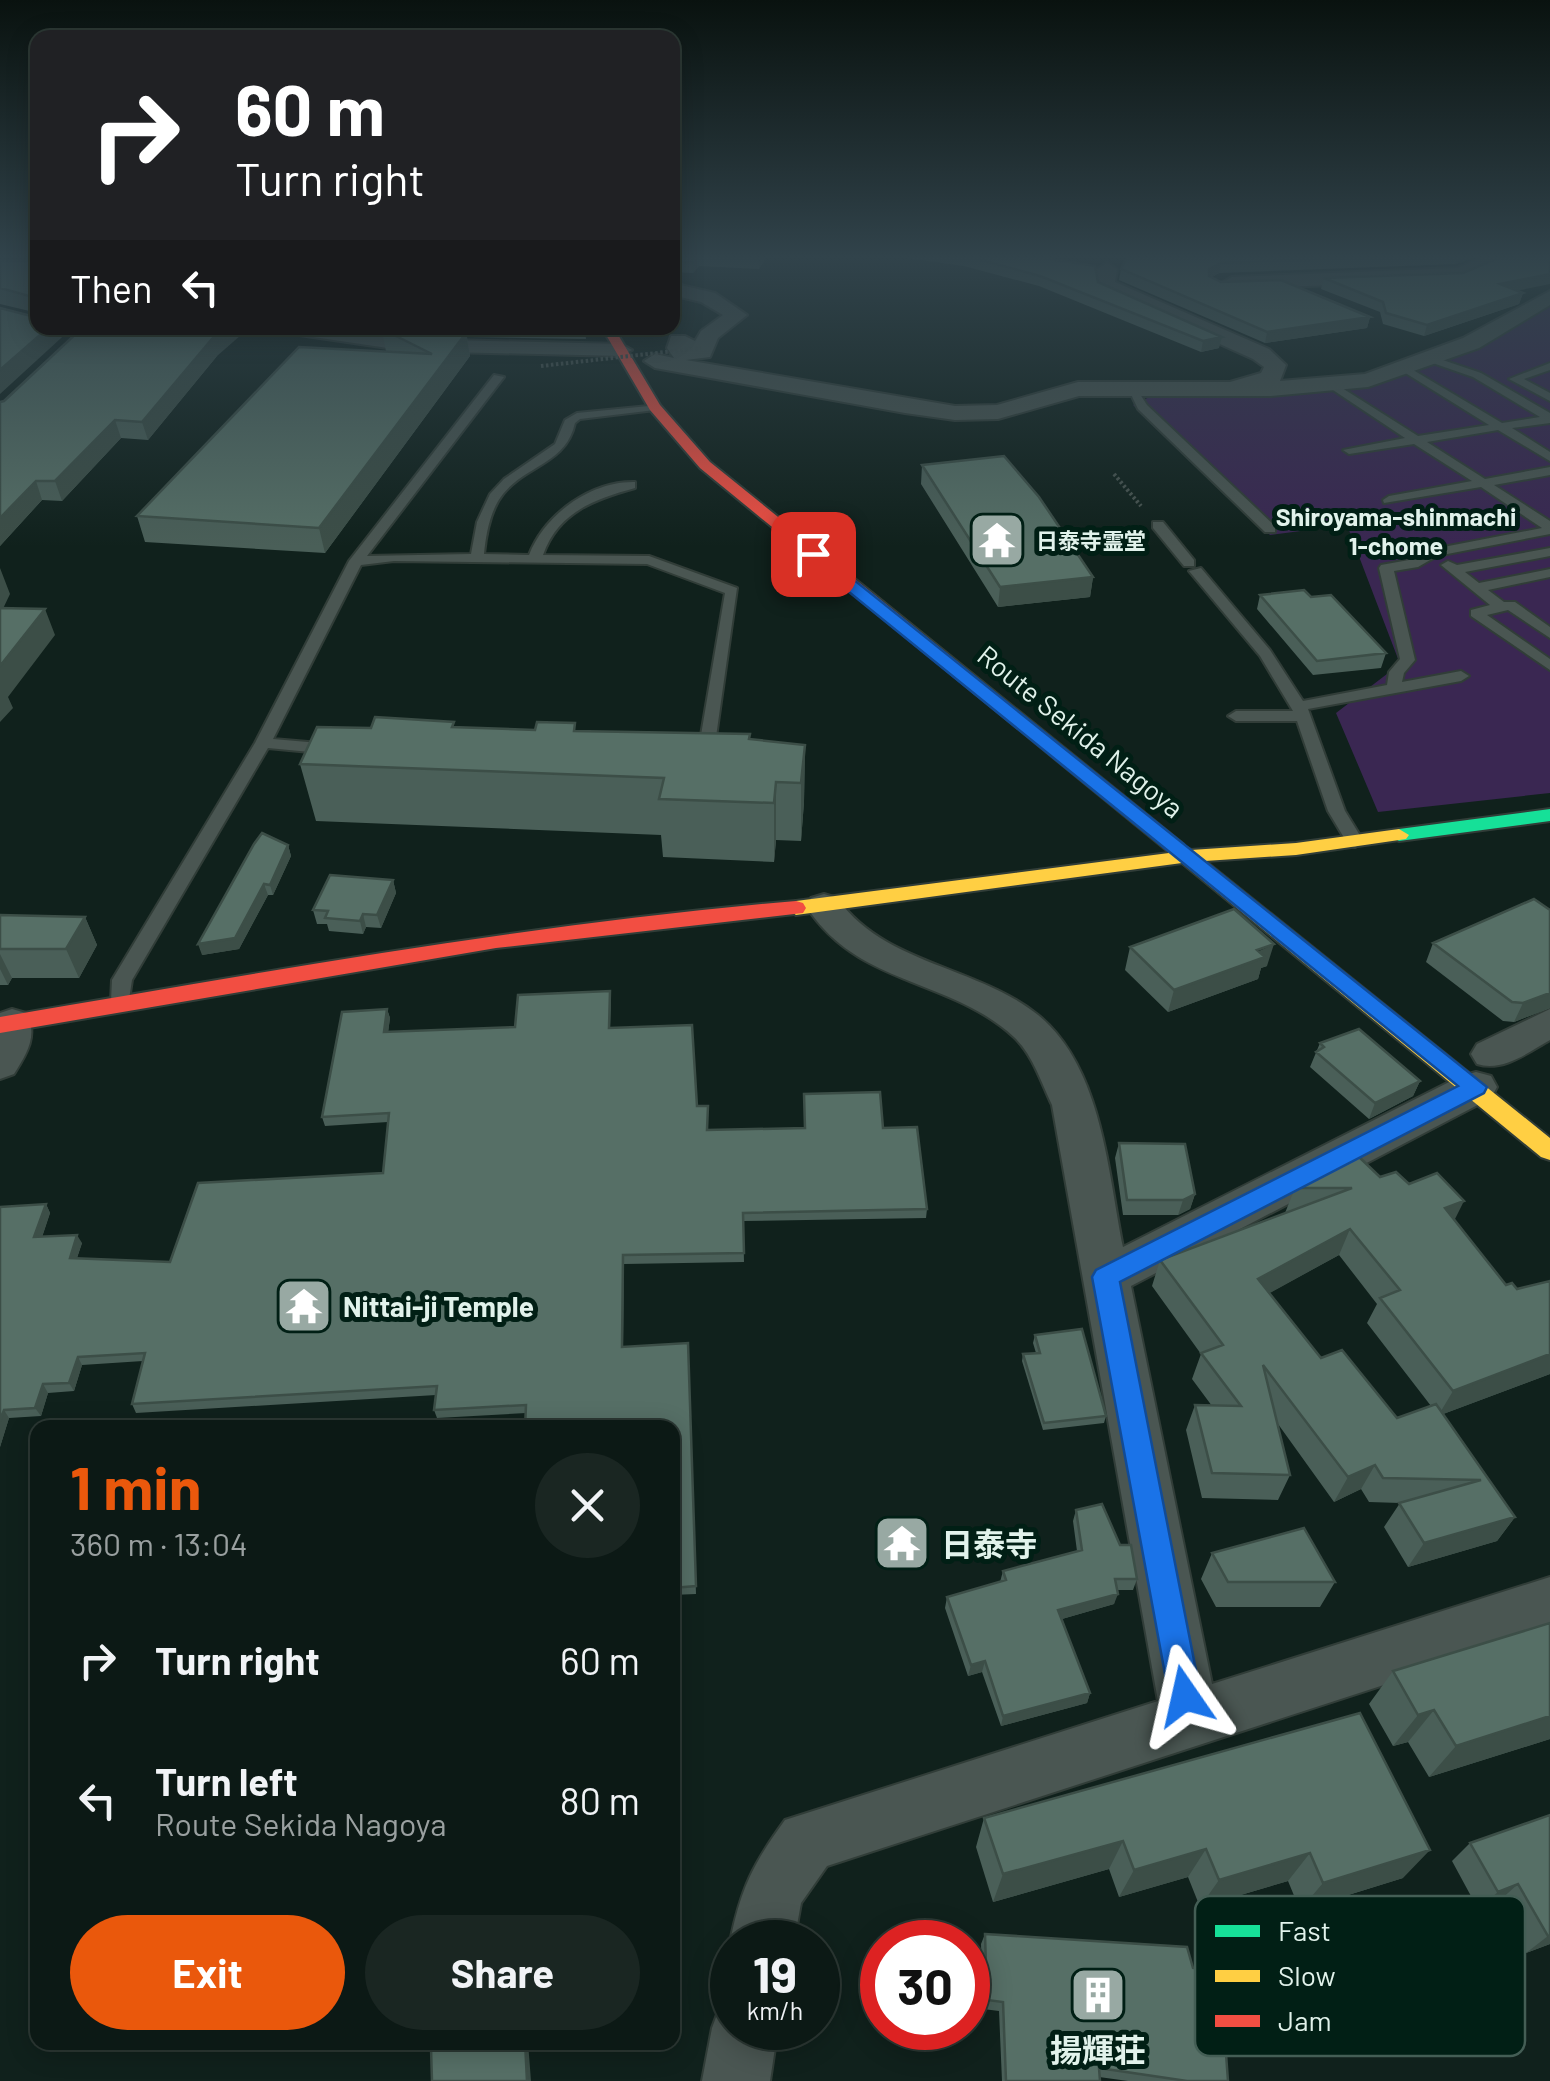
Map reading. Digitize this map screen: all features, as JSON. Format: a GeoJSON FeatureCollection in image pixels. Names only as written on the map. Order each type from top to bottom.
{"type":"FeatureCollection","features":[{"type":"Feature","properties":{"kind":"main road","name":"Route Sekida Nagoya"},"geometry":{"type":"LineString","coordinates":[[623,353],[655,407],[686,446],[730,486],[1190,856],[1488,1063],[1550,1151]]}},
{"type":"Feature","properties":{"kind":"main road"},"geometry":{"type":"LineString","coordinates":[[651,353],[675,394],[712,440],[837,542]]}},
{"type":"Feature","properties":{"kind":"main road"},"geometry":{"type":"LineString","coordinates":[[6,1024],[122,1002],[649,921],[824,906],[1190,856],[1354,842],[1550,815]]}},
{"type":"Feature","properties":{"kind":"main road","name":"Route Sekida Nagoya"},"geometry":{"type":"LineString","coordinates":[[1205,834],[1258,873]]}},
{"type":"Feature","properties":{"kind":"street"},"geometry":{"type":"LineString","coordinates":[[683,353],[955,413],[998,412],[1078,389],[1210,390],[1368,380],[1446,353]]}},
{"type":"Feature","properties":{"kind":"street"},"geometry":{"type":"LineString","coordinates":[[1210,390],[1271,378],[1275,365],[1259,353]]}},
{"type":"Feature","properties":{"kind":"street"},"geometry":{"type":"LineString","coordinates":[[824,906],[832,923],[891,960],[1000,1008],[1026,1025],[1044,1046],[1073,1105],[1190,1718]]}},
{"type":"Feature","properties":{"kind":"street"},"geometry":{"type":"LineString","coordinates":[[0,1064],[9,1049],[6,1024]]}},
{"type":"Feature","properties":{"kind":"street"},"geometry":{"type":"LineString","coordinates":[[1106,1277],[1488,1063],[1550,1024]]}},
{"type":"Feature","properties":{"kind":"street"},"geometry":{"type":"LineString","coordinates":[[766,1920],[772,1891],[808,1842],[1550,1604]]}},
{"type":"Feature","properties":{"kind":"street"},"geometry":{"type":"LineString","coordinates":[[736,2081],[741,2050]]}},
{"type":"Feature","properties":{"kind":"lane"},"geometry":{"type":"LineString","coordinates":[[1432,359],[1477,374],[1550,418]]}},
{"type":"Feature","properties":{"kind":"lane"},"geometry":{"type":"LineString","coordinates":[[1550,366],[1515,378],[1550,398]]}},
{"type":"Feature","properties":{"kind":"lane"},"geometry":{"type":"LineString","coordinates":[[1403,367],[1550,456]]}},
{"type":"Feature","properties":{"kind":"lane"},"geometry":{"type":"LineString","coordinates":[[1477,374],[1500,371],[1521,376]]}},
{"type":"Feature","properties":{"kind":"lane"},"geometry":{"type":"LineString","coordinates":[[1535,371],[1550,380]]}},
{"type":"Feature","properties":{"kind":"lane"},"geometry":{"type":"LineString","coordinates":[[122,1002],[122,980],[262,743],[356,561],[498,378]]}},
{"type":"Feature","properties":{"kind":"lane"},"geometry":{"type":"LineString","coordinates":[[1330,384],[1550,528]]}},
{"type":"Feature","properties":{"kind":"lane"},"geometry":{"type":"LineString","coordinates":[[1132,390],[1142,407],[1270,529]]}},
{"type":"Feature","properties":{"kind":"lane"},"geometry":{"type":"LineString","coordinates":[[477,558],[478,540],[494,495],[557,451],[568,440],[569,422],[577,416],[655,407]]}},
{"type":"Feature","properties":{"kind":"lane"},"geometry":{"type":"LineString","coordinates":[[1349,450],[1550,418]]}},
{"type":"Feature","properties":{"kind":"lane"},"geometry":{"type":"LineString","coordinates":[[1389,500],[1550,471]]}},
{"type":"Feature","properties":{"kind":"lane"},"geometry":{"type":"LineString","coordinates":[[535,557],[548,528],[562,512],[587,498],[631,485]]}},
{"type":"Feature","properties":{"kind":"lane"},"geometry":{"type":"LineString","coordinates":[[1158,525],[1257,645],[1301,711],[1340,824],[1354,842]]}},
{"type":"Feature","properties":{"kind":"lane"},"geometry":{"type":"LineString","coordinates":[[1394,686],[1397,672],[1408,660],[1386,568],[1414,564],[1433,553],[1550,528]]}},
{"type":"Feature","properties":{"kind":"lane"},"geometry":{"type":"LineString","coordinates":[[1454,570],[1550,552]]}},
{"type":"Feature","properties":{"kind":"lane"},"geometry":{"type":"LineString","coordinates":[[1433,553],[1501,607]]}},
{"type":"Feature","properties":{"kind":"lane"},"geometry":{"type":"LineString","coordinates":[[356,561],[535,557],[649,560],[732,591],[707,744],[672,752]]}},
{"type":"Feature","properties":{"kind":"lane"},"geometry":{"type":"LineString","coordinates":[[1476,588],[1550,574]]}},
{"type":"Feature","properties":{"kind":"lane"},"geometry":{"type":"LineString","coordinates":[[1550,634],[1510,605],[1476,613],[1550,666]]}},
{"type":"Feature","properties":{"kind":"lane"},"geometry":{"type":"LineString","coordinates":[[1236,716],[1301,711],[1394,686],[1462,676]]}},
{"type":"Feature","properties":{"kind":"lane"},"geometry":{"type":"LineString","coordinates":[[262,743],[354,752]]}},
{"type":"Feature","properties":{"kind":"path"},"geometry":{"type":"LineString","coordinates":[[542,366],[670,353]]}},
{"type":"Feature","properties":{"kind":"path"},"geometry":{"type":"LineString","coordinates":[[1114,474],[1141,506]]}},
{"type":"Feature","properties":{"kind":"shaded area"},"geometry":{"type":"Polygon","coordinates":[[[1458,353],[1550,353],[1550,793],[1378,812],[1336,713],[1400,664],[1347,525],[1270,535],[1133,405],[1160,392],[1304,393],[1385,382],[1458,353]]]}},
{"type":"Feature","properties":{"kind":"building"},"geometry":{"type":"Polygon","coordinates":[[[0,353],[19,353],[0,370],[0,353]]]}},
{"type":"Feature","properties":{"kind":"building"},"geometry":{"type":"Polygon","coordinates":[[[55,353],[200,353],[142,422],[115,420],[55,481],[36,481],[0,518],[0,402],[55,353]]]}},
{"type":"Feature","properties":{"kind":"building"},"geometry":{"type":"Polygon","coordinates":[[[293,353],[451,353],[319,528],[137,516],[293,353]]]}},
{"type":"Feature","properties":{"kind":"building","name":"日泰寺霊堂"},"geometry":{"type":"Polygon","coordinates":[[[1004,456],[1039,497],[1093,577],[1000,587],[922,465],[1004,456]]]}},
{"type":"Feature","properties":{"kind":"building"},"geometry":{"type":"Polygon","coordinates":[[[1304,590],[1311,597],[1331,595],[1386,653],[1317,661],[1260,595],[1304,590]]]}},
{"type":"Feature","properties":{"kind":"building"},"geometry":{"type":"Polygon","coordinates":[[[0,608],[45,609],[0,666],[0,608]]]}},
{"type":"Feature","properties":{"kind":"building"},"geometry":{"type":"Polygon","coordinates":[[[375,717],[454,722],[452,727],[535,730],[537,722],[575,723],[574,731],[750,734],[749,739],[805,745],[801,783],[776,782],[774,803],[659,799],[664,778],[300,764],[317,727],[371,728],[375,717]]]}},
{"type":"Feature","properties":{"kind":"building"},"geometry":{"type":"Polygon","coordinates":[[[262,833],[288,845],[270,885],[264,884],[235,938],[198,944],[254,844],[262,833]]]}},
{"type":"Feature","properties":{"kind":"building"},"geometry":{"type":"Polygon","coordinates":[[[330,875],[393,880],[377,915],[363,914],[360,921],[325,918],[328,911],[313,910],[330,875]]]}},
{"type":"Feature","properties":{"kind":"building"},"geometry":{"type":"Polygon","coordinates":[[[1534,899],[1550,910],[1550,993],[1523,1003],[1512,1002],[1433,943],[1534,899]]]}},
{"type":"Feature","properties":{"kind":"building"},"geometry":{"type":"Polygon","coordinates":[[[1234,909],[1274,944],[1257,950],[1265,957],[1174,990],[1130,947],[1234,909]]]}},
{"type":"Feature","properties":{"kind":"building"},"geometry":{"type":"Polygon","coordinates":[[[0,915],[85,917],[66,949],[0,949],[0,915]]]}},
{"type":"Feature","properties":{"kind":"building"},"geometry":{"type":"Polygon","coordinates":[[[610,991],[609,1028],[692,1025],[697,1106],[708,1106],[707,1130],[805,1128],[804,1094],[880,1092],[883,1128],[917,1127],[927,1209],[743,1213],[744,1253],[623,1255],[622,1347],[688,1343],[696,1586],[680,1587],[680,1420],[525,1420],[526,1405],[434,1410],[437,1386],[132,1404],[145,1353],[78,1357],[69,1383],[43,1384],[35,1408],[4,1410],[0,1421],[0,1207],[46,1204],[34,1237],[77,1235],[70,1258],[170,1262],[198,1183],[383,1173],[389,1113],[322,1117],[342,1012],[387,1009],[384,1032],[515,1027],[518,995],[610,991]]]}},
{"type":"Feature","properties":{"kind":"building"},"geometry":{"type":"Polygon","coordinates":[[[1359,1029],[1420,1081],[1375,1103],[1316,1052],[1324,1047],[1320,1043],[1359,1029]]]}},
{"type":"Feature","properties":{"kind":"building"},"geometry":{"type":"Polygon","coordinates":[[[1119,1143],[1185,1144],[1195,1194],[1183,1200],[1127,1200],[1119,1143]]]}},
{"type":"Feature","properties":{"kind":"building"},"geometry":{"type":"Polygon","coordinates":[[[1358,1156],[1380,1177],[1396,1172],[1409,1184],[1437,1173],[1464,1201],[1445,1208],[1506,1285],[1512,1283],[1517,1289],[1550,1281],[1550,1354],[1453,1391],[1380,1298],[1400,1290],[1350,1229],[1258,1279],[1321,1358],[1342,1350],[1397,1418],[1436,1404],[1515,1517],[1424,1543],[1399,1503],[1481,1480],[1383,1478],[1375,1465],[1348,1477],[1263,1365],[1290,1475],[1212,1473],[1195,1405],[1241,1406],[1201,1353],[1223,1345],[1160,1260],[1352,1188],[1295,1188],[1358,1156]]]}},
{"type":"Feature","properties":{"kind":"building"},"geometry":{"type":"Polygon","coordinates":[[[1082,1329],[1106,1416],[1044,1423],[1023,1354],[1040,1353],[1035,1335],[1082,1329]]]}},
{"type":"Feature","properties":{"kind":"building"},"geometry":{"type":"Polygon","coordinates":[[[1102,1504],[1120,1545],[1131,1545],[1137,1579],[1115,1579],[1118,1594],[1058,1610],[1090,1693],[1003,1716],[985,1661],[971,1665],[947,1597],[1006,1580],[1003,1571],[1082,1550],[1076,1510],[1102,1504]]]}},
{"type":"Feature","properties":{"kind":"building"},"geometry":{"type":"Polygon","coordinates":[[[1304,1528],[1335,1582],[1228,1582],[1212,1553],[1304,1528]]]}},
{"type":"Feature","properties":{"kind":"building"},"geometry":{"type":"Polygon","coordinates":[[[1550,1623],[1550,1716],[1456,1746],[1434,1710],[1418,1715],[1393,1671],[1550,1623]]]}},
{"type":"Feature","properties":{"kind":"building"},"geometry":{"type":"Polygon","coordinates":[[[1360,1713],[1430,1850],[1323,1883],[1310,1853],[1219,1880],[1206,1849],[1134,1870],[1123,1841],[1003,1874],[984,1818],[1360,1713]]]}},
{"type":"Feature","properties":{"kind":"building"},"geometry":{"type":"Polygon","coordinates":[[[1550,1815],[1550,1936],[1518,1884],[1498,1892],[1470,1843],[1550,1815]]]}},
{"type":"Feature","properties":{"kind":"building","name":"揚輝荘"},"geometry":{"type":"Polygon","coordinates":[[[990,1934],[1187,1947],[1195,1968],[1195,2056],[1226,2056],[1228,2081],[1187,2081],[1099,2068],[1100,2081],[1006,2081],[1003,2002],[990,2000],[990,1934]]]}},
{"type":"Feature","properties":{"kind":"building"},"geometry":{"type":"Polygon","coordinates":[[[431,2050],[525,2050],[527,2081],[432,2081],[431,2050]]]}},
{"type":"Feature","properties":{"kind":"traffic: fast"},"geometry":{"type":"LineString","coordinates":[[1399,835],[1550,815]]}},
{"type":"Feature","properties":{"kind":"traffic: slow"},"geometry":{"type":"LineString","coordinates":[[796,908],[1190,856],[1296,849],[1399,835]]}},
{"type":"Feature","properties":{"kind":"traffic: slow"},"geometry":{"type":"LineString","coordinates":[[1176,848],[1550,1151]]}},
{"type":"Feature","properties":{"kind":"traffic: jam"},"geometry":{"type":"LineString","coordinates":[[623,353],[655,407],[705,465],[1176,848]]}},
{"type":"Feature","properties":{"kind":"traffic: jam"},"geometry":{"type":"LineString","coordinates":[[0,1025],[496,942],[796,908]]}},
{"type":"Feature","properties":{"kind":"place","name":"日泰寺霊堂"},"geometry":{"type":"Point","coordinates":[997,540]}},
{"type":"Feature","properties":{"kind":"place","name":"Nittai-ji Temple"},"geometry":{"type":"Point","coordinates":[304,1306]}},
{"type":"Feature","properties":{"kind":"place","name":"日泰寺"},"geometry":{"type":"Point","coordinates":[902,1543]}},
{"type":"Feature","properties":{"kind":"place","name":"揚輝荘"},"geometry":{"type":"Point","coordinates":[1098,1995]}},
{"type":"Feature","properties":{"kind":"district","name":"Shiroyama-shinmachi 1-chome"},"geometry":{"type":"Point","coordinates":[1396,530]}},
{"type":"Feature","properties":{"kind":"route"},"geometry":{"type":"LineString","coordinates":[[813,554],[1476,1087],[1106,1277],[1185,1696]]}}]}
